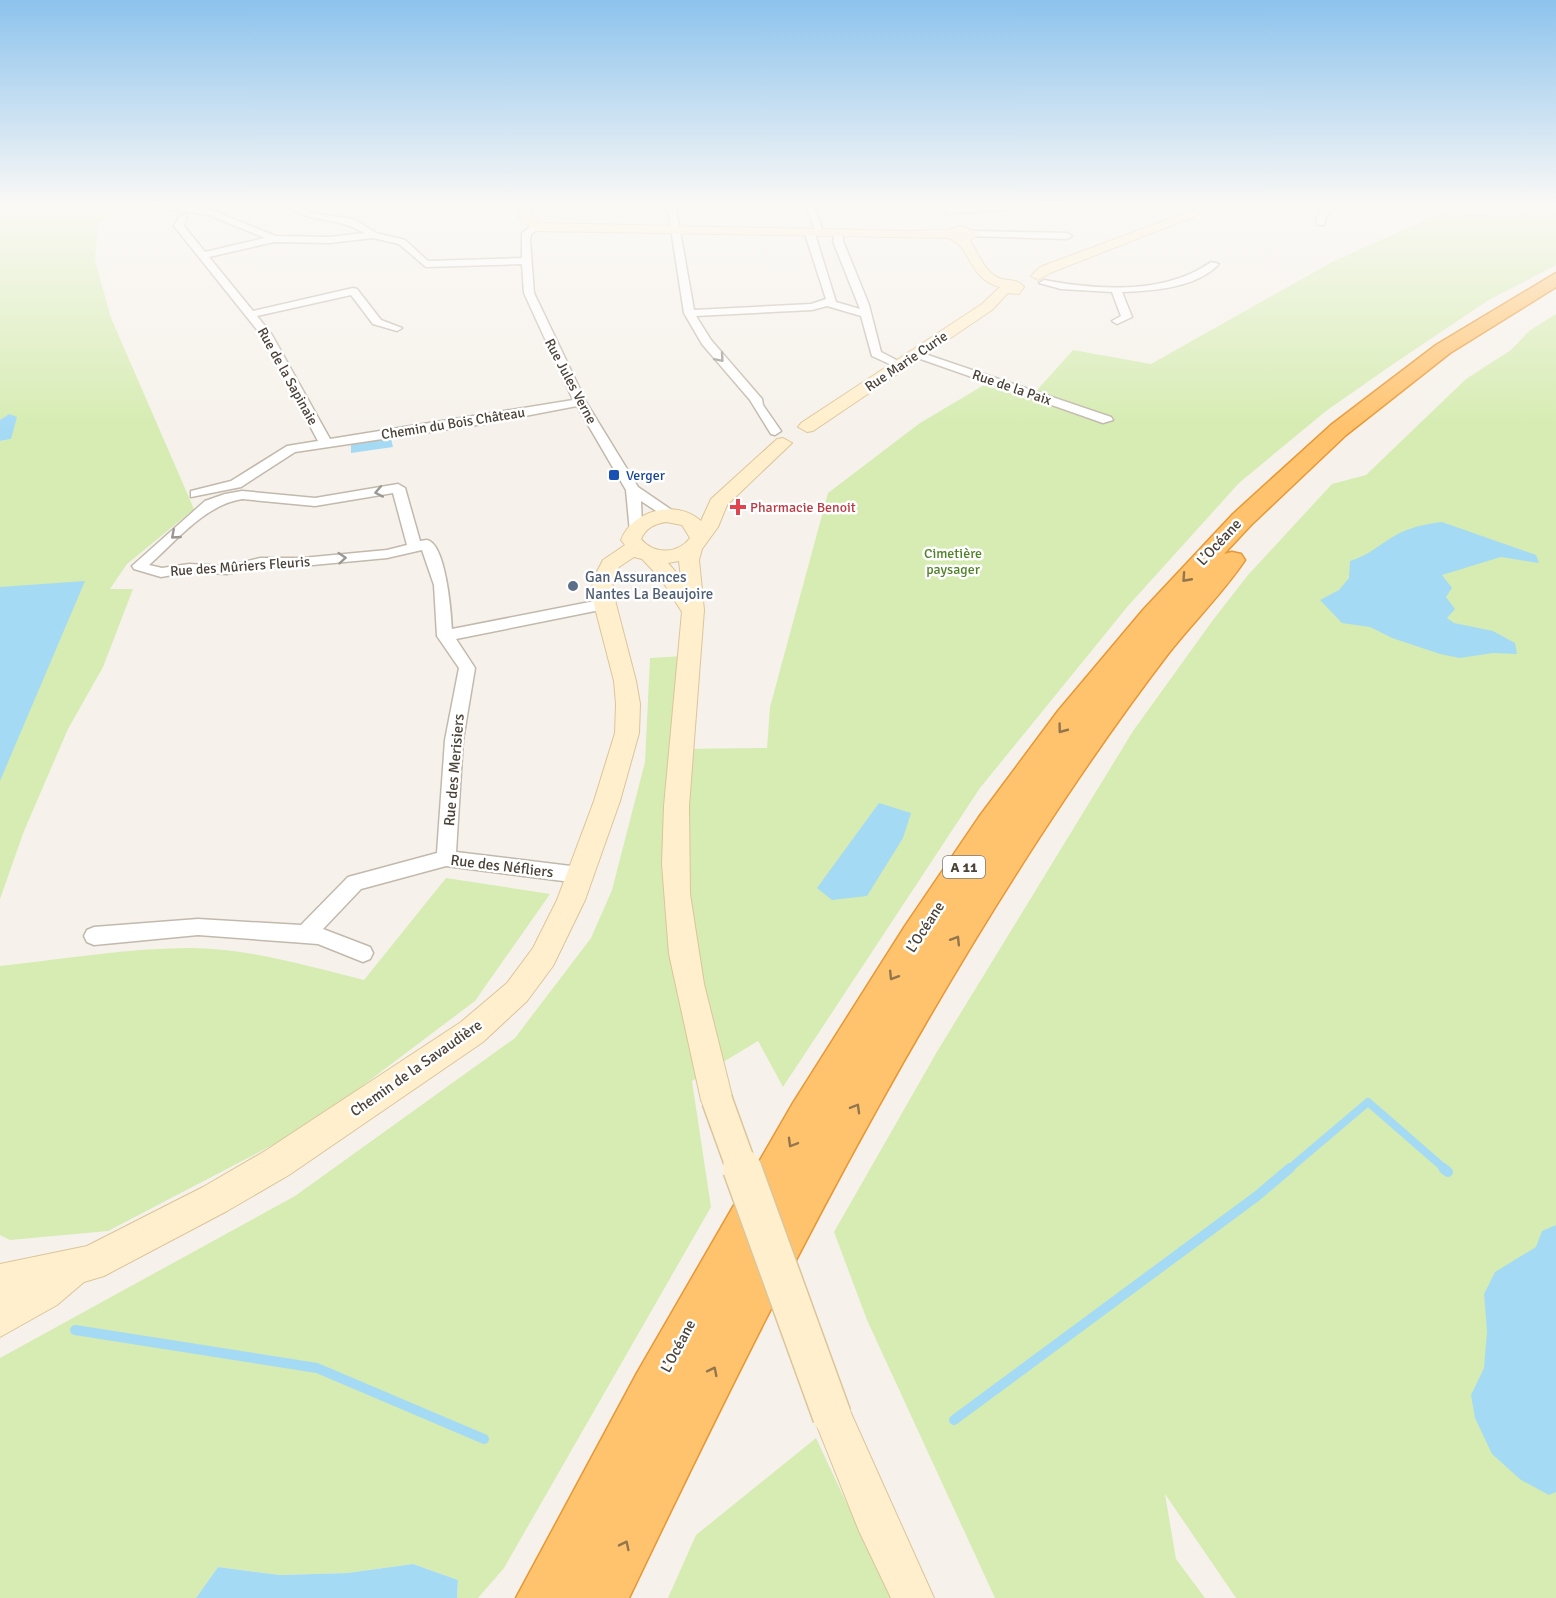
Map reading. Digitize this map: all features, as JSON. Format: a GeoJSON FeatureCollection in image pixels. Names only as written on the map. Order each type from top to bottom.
{"type":"FeatureCollection","features":[{"type":"Feature","properties":{"kind":"highway","name":"L’Océane"},"geometry":{"type":"LineString","coordinates":[[544,1598],[698,1308],[799,1131],[927,922],[997,819],[1074,713],[1129,643],[1213,548],[1316,447],[1411,370],[1488,318],[1556,279]]}},
{"type":"Feature","properties":{"kind":"highway","name":"L’Océane"},"geometry":{"type":"LineString","coordinates":[[600,1598],[736,1328],[831,1152],[925,988],[1012,850],[1087,741],[1200,597],[1257,533],[1324,466],[1426,379],[1476,343],[1556,293]]}},
{"type":"Feature","properties":{"kind":"main road"},"geometry":{"type":"LineString","coordinates":[[996,278],[1020,283]]}},
{"type":"Feature","properties":{"kind":"main road","name":"Rue Marie Curie"},"geometry":{"type":"LineString","coordinates":[[779,437],[796,445],[808,442],[813,436],[807,427],[1031,278]]}},
{"type":"Feature","properties":{"kind":"main road"},"geometry":{"type":"LineString","coordinates":[[779,437],[718,503],[708,527],[687,560],[693,586],[693,613],[678,778],[676,874],[682,943],[694,1012],[717,1100],[832,1416],[874,1515],[913,1598]]}},
{"type":"Feature","properties":{"kind":"main road"},"geometry":{"type":"LineString","coordinates":[[639,544],[650,520],[679,518],[718,503]]}},
{"type":"Feature","properties":{"kind":"main road"},"geometry":{"type":"LineString","coordinates":[[679,518],[697,527],[696,543]]}},
{"type":"Feature","properties":{"kind":"main road"},"geometry":{"type":"LineString","coordinates":[[639,544],[671,556],[696,543]]}},
{"type":"Feature","properties":{"kind":"main road"},"geometry":{"type":"LineString","coordinates":[[639,544],[669,575],[693,613]]}},
{"type":"Feature","properties":{"kind":"main road","name":"Chemin de la Savaudière"},"geometry":{"type":"LineString","coordinates":[[73,1268],[151,1234],[277,1163],[472,1032],[517,992],[543,957],[559,927],[607,801],[627,733],[628,704],[625,681],[605,604],[602,581],[605,570],[639,544]]}},
{"type":"Feature","properties":{"kind":"main road"},"geometry":{"type":"LineString","coordinates":[[0,1282],[73,1268]]}},
{"type":"Feature","properties":{"kind":"main road"},"geometry":{"type":"LineString","coordinates":[[0,1319],[45,1292],[73,1268]]}},
{"type":"Feature","properties":{"kind":"street","name":"Rue de la Sapinaie"},"geometry":{"type":"LineString","coordinates":[[222,278],[252,314],[278,354],[325,442]]}},
{"type":"Feature","properties":{"kind":"street","name":"Rue Jules Verne"},"geometry":{"type":"LineString","coordinates":[[528,278],[529,293],[580,402],[633,490],[639,544]]}},
{"type":"Feature","properties":{"kind":"street"},"geometry":{"type":"LineString","coordinates":[[683,278],[689,314],[706,342],[756,399],[757,405],[779,437]]}},
{"type":"Feature","properties":{"kind":"street"},"geometry":{"type":"LineString","coordinates":[[825,278],[830,302]]}},
{"type":"Feature","properties":{"kind":"street"},"geometry":{"type":"LineString","coordinates":[[852,278],[865,309],[876,350],[875,382]]}},
{"type":"Feature","properties":{"kind":"street"},"geometry":{"type":"LineString","coordinates":[[1020,283],[1065,287],[1152,287],[1194,278]]}},
{"type":"Feature","properties":{"kind":"street"},"geometry":{"type":"LineString","coordinates":[[1115,288],[1127,317],[1117,321]]}},
{"type":"Feature","properties":{"kind":"street"},"geometry":{"type":"LineString","coordinates":[[252,314],[353,291],[377,322],[397,328]]}},
{"type":"Feature","properties":{"kind":"street"},"geometry":{"type":"LineString","coordinates":[[689,314],[812,307],[830,302],[865,309]]}},
{"type":"Feature","properties":{"kind":"street","name":"Rue de la Paix"},"geometry":{"type":"LineString","coordinates":[[876,350],[909,358],[1107,420]]}},
{"type":"Feature","properties":{"kind":"street","name":"Chemin du Bois Château"},"geometry":{"type":"LineString","coordinates":[[196,494],[236,484],[291,448],[483,420],[580,402]]}},
{"type":"Feature","properties":{"kind":"street","name":"Rue des Mûriers Fleuris"},"geometry":{"type":"LineString","coordinates":[[398,488],[414,545],[387,554],[260,562],[227,570],[189,568],[161,573],[139,566],[210,504],[242,495],[315,502],[398,488]]}},
{"type":"Feature","properties":{"kind":"street","name":"Rue Jules Verne"},"geometry":{"type":"LineString","coordinates":[[633,490],[679,518]]}},
{"type":"Feature","properties":{"kind":"street"},"geometry":{"type":"LineString","coordinates":[[414,545],[427,544],[441,585],[445,636],[605,604]]}},
{"type":"Feature","properties":{"kind":"street","name":"Rue des Merisiers"},"geometry":{"type":"LineString","coordinates":[[445,636],[458,651],[467,668],[454,740],[446,858]]}},
{"type":"Feature","properties":{"kind":"street","name":"Rue des Néfliers"},"geometry":{"type":"LineString","coordinates":[[305,934],[355,883],[446,858],[579,875]]}},
{"type":"Feature","properties":{"kind":"street"},"geometry":{"type":"LineString","coordinates":[[94,936],[198,927],[319,936],[363,953]]}},
{"type":"Feature","properties":{"kind":"green space"},"geometry":{"type":"Polygon","coordinates":[[[0,278],[100,278],[111,318],[194,509],[127,564],[110,589],[133,589],[103,667],[68,729],[24,831],[0,899],[0,441],[11,439],[9,414],[0,420],[0,278]]]}},
{"type":"Feature","properties":{"kind":"green space","name":"Cimetière paysager"},"geometry":{"type":"Polygon","coordinates":[[[1304,278],[1532,278],[1487,301],[1326,411],[1239,483],[1128,606],[980,788],[783,1087],[758,1041],[692,1081],[711,1207],[504,1568],[478,1598],[457,1598],[458,1580],[413,1564],[347,1573],[280,1575],[218,1567],[196,1598],[0,1598],[0,1358],[295,1196],[515,1038],[591,938],[612,890],[645,762],[650,658],[684,656],[673,749],[767,748],[770,707],[828,493],[920,423],[984,385],[1029,399],[1073,350],[1151,364],[1304,278]]]}},
{"type":"Feature","properties":{"kind":"green space"},"geometry":{"type":"Polygon","coordinates":[[[1556,314],[1556,1598],[1236,1598],[1165,1494],[1176,1559],[1205,1598],[995,1598],[867,1320],[834,1232],[938,1050],[1133,731],[1248,575],[1332,484],[1366,475],[1466,379],[1511,350],[1529,331],[1556,314]]]}},
{"type":"Feature","properties":{"kind":"green space"},"geometry":{"type":"Polygon","coordinates":[[[446,878],[550,894],[475,1001],[309,1126],[108,1231],[10,1240],[0,1235],[0,966],[120,952],[193,948],[258,955],[364,980],[446,878]]]}},
{"type":"Feature","properties":{"kind":"green space"},"geometry":{"type":"Polygon","coordinates":[[[816,1438],[891,1598],[668,1598],[696,1535],[816,1438]]]}},
{"type":"Feature","properties":{"kind":"water"},"geometry":{"type":"Polygon","coordinates":[[[9,414],[17,417],[11,439],[0,441],[0,420],[9,414]]]}},
{"type":"Feature","properties":{"kind":"water"},"geometry":{"type":"Polygon","coordinates":[[[391,438],[393,447],[351,453],[351,442],[391,438]]]}},
{"type":"Feature","properties":{"kind":"water"},"geometry":{"type":"Polygon","coordinates":[[[1442,522],[1536,555],[1539,563],[1501,557],[1442,575],[1452,588],[1446,597],[1455,609],[1447,618],[1454,623],[1493,631],[1515,643],[1517,654],[1493,653],[1460,658],[1440,654],[1392,638],[1370,627],[1342,623],[1320,600],[1339,590],[1349,578],[1350,561],[1363,556],[1407,530],[1442,522]]]}},
{"type":"Feature","properties":{"kind":"water"},"geometry":{"type":"Polygon","coordinates":[[[85,581],[0,781],[0,587],[85,581]]]}},
{"type":"Feature","properties":{"kind":"water"},"geometry":{"type":"Polygon","coordinates":[[[879,803],[911,813],[903,838],[867,896],[832,900],[817,888],[879,803]]]}},
{"type":"Feature","properties":{"kind":"water"},"geometry":{"type":"Polygon","coordinates":[[[1556,1225],[1556,1492],[1549,1495],[1521,1480],[1492,1454],[1475,1418],[1471,1395],[1484,1368],[1487,1331],[1484,1294],[1495,1272],[1536,1247],[1542,1231],[1556,1225]]]}},
{"type":"Feature","properties":{"kind":"water"},"geometry":{"type":"Polygon","coordinates":[[[413,1564],[458,1580],[457,1598],[196,1598],[218,1567],[280,1575],[347,1573],[413,1564]]]}},
{"type":"Feature","properties":{"kind":"waterway"},"geometry":{"type":"LineString","coordinates":[[1289,1169],[1368,1102],[1445,1169]]}},
{"type":"Feature","properties":{"kind":"waterway"},"geometry":{"type":"LineString","coordinates":[[954,1420],[1257,1196],[1290,1168]]}},
{"type":"Feature","properties":{"kind":"waterway"},"geometry":{"type":"LineString","coordinates":[[1443,1168],[1448,1172]]}},
{"type":"Feature","properties":{"kind":"waterway"},"geometry":{"type":"LineString","coordinates":[[75,1330],[317,1368],[484,1439]]}},
{"type":"Feature","properties":{"kind":"place","name":"Verger"},"geometry":{"type":"Point","coordinates":[614,475]}},
{"type":"Feature","properties":{"kind":"place","name":"Pharmacie Benoit"},"geometry":{"type":"Point","coordinates":[738,507]}},
{"type":"Feature","properties":{"kind":"place","name":"Gan Assurances Nantes La Beaujoire"},"geometry":{"type":"Point","coordinates":[573,586]}}]}
